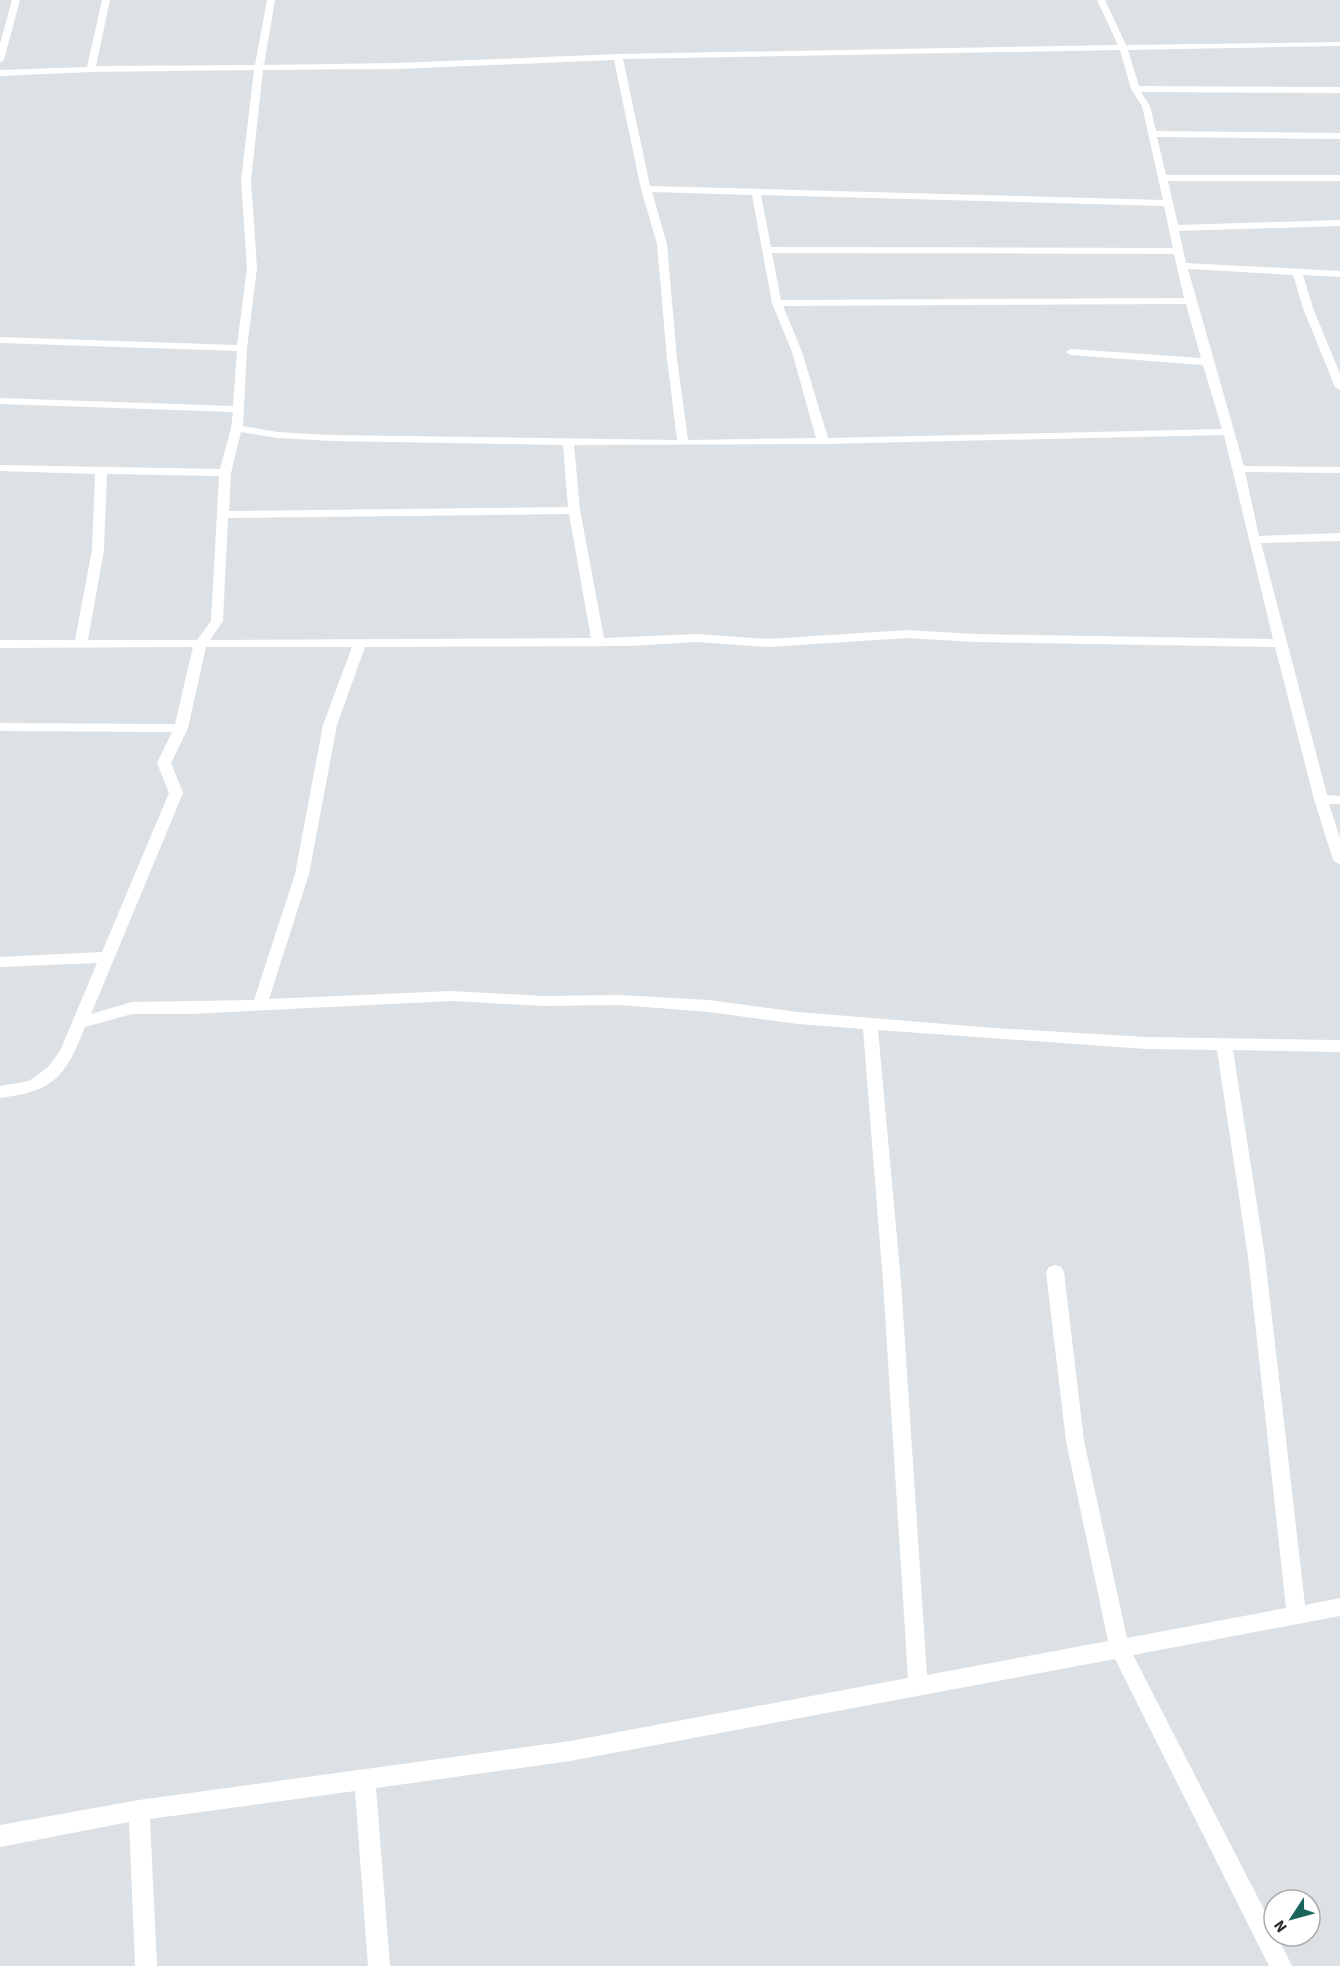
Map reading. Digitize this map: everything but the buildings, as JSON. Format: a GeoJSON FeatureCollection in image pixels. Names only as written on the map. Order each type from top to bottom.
{"type":"FeatureCollection","features":[{"type":"Feature","properties":{"kind":"street"},"geometry":{"type":"LineString","coordinates":[[0,60],[16,0]]}},
{"type":"Feature","properties":{"kind":"street"},"geometry":{"type":"LineString","coordinates":[[91,69],[106,0]]}},
{"type":"Feature","properties":{"kind":"street"},"geometry":{"type":"LineString","coordinates":[[0,1092],[35,1085],[54,1074],[80,1023],[176,793],[164,763],[181,728],[200,645],[218,621],[225,473],[237,428],[242,348],[252,268],[246,180],[258,67],[271,0]]}},
{"type":"Feature","properties":{"kind":"street"},"geometry":{"type":"LineString","coordinates":[[1101,0],[1123,48],[1136,89],[1146,106],[1190,301],[1226,432],[1239,470],[1254,540],[1321,799],[1340,860]]}},
{"type":"Feature","properties":{"kind":"street"},"geometry":{"type":"LineString","coordinates":[[0,73],[91,69],[397,66],[618,57],[1340,44]]}},
{"type":"Feature","properties":{"kind":"street"},"geometry":{"type":"LineString","coordinates":[[618,57],[645,189],[662,244],[672,358],[683,442]]}},
{"type":"Feature","properties":{"kind":"street"},"geometry":{"type":"LineString","coordinates":[[1136,89],[1340,90]]}},
{"type":"Feature","properties":{"kind":"street"},"geometry":{"type":"LineString","coordinates":[[1152,134],[1340,136]]}},
{"type":"Feature","properties":{"kind":"street"},"geometry":{"type":"LineString","coordinates":[[1161,178],[1340,178]]}},
{"type":"Feature","properties":{"kind":"street"},"geometry":{"type":"LineString","coordinates":[[645,189],[1167,203]]}},
{"type":"Feature","properties":{"kind":"street"},"geometry":{"type":"LineString","coordinates":[[756,192],[777,303],[797,352],[823,441]]}},
{"type":"Feature","properties":{"kind":"street"},"geometry":{"type":"LineString","coordinates":[[1173,228],[1340,223]]}},
{"type":"Feature","properties":{"kind":"street"},"geometry":{"type":"LineString","coordinates":[[767,250],[1178,251]]}},
{"type":"Feature","properties":{"kind":"street"},"geometry":{"type":"LineString","coordinates":[[1182,266],[1340,274]]}},
{"type":"Feature","properties":{"kind":"street"},"geometry":{"type":"LineString","coordinates":[[1297,272],[1315,328],[1340,387]]}},
{"type":"Feature","properties":{"kind":"street"},"geometry":{"type":"LineString","coordinates":[[777,303],[1190,301]]}},
{"type":"Feature","properties":{"kind":"street"},"geometry":{"type":"LineString","coordinates":[[0,340],[242,348]]}},
{"type":"Feature","properties":{"kind":"street"},"geometry":{"type":"LineString","coordinates":[[1071,352],[1208,362]]}},
{"type":"Feature","properties":{"kind":"street"},"geometry":{"type":"LineString","coordinates":[[0,401],[238,409]]}},
{"type":"Feature","properties":{"kind":"street"},"geometry":{"type":"LineString","coordinates":[[237,428],[277,435],[331,438],[568,442],[823,441],[1226,432]]}},
{"type":"Feature","properties":{"kind":"street"},"geometry":{"type":"LineString","coordinates":[[568,442],[574,510],[598,642]]}},
{"type":"Feature","properties":{"kind":"street"},"geometry":{"type":"LineString","coordinates":[[0,468],[225,473]]}},
{"type":"Feature","properties":{"kind":"street"},"geometry":{"type":"LineString","coordinates":[[81,644],[98,550],[101,470]]}},
{"type":"Feature","properties":{"kind":"street"},"geometry":{"type":"LineString","coordinates":[[1239,470],[1340,470]]}},
{"type":"Feature","properties":{"kind":"street"},"geometry":{"type":"LineString","coordinates":[[222,515],[574,510]]}},
{"type":"Feature","properties":{"kind":"street"},"geometry":{"type":"LineString","coordinates":[[1254,540],[1340,537]]}},
{"type":"Feature","properties":{"kind":"street"},"geometry":{"type":"LineString","coordinates":[[0,644],[598,642],[696,638],[768,643],[907,634],[974,638],[1281,643]]}},
{"type":"Feature","properties":{"kind":"street"},"geometry":{"type":"LineString","coordinates":[[260,1004],[302,874],[330,725],[360,643]]}},
{"type":"Feature","properties":{"kind":"street"},"geometry":{"type":"LineString","coordinates":[[0,727],[181,728]]}},
{"type":"Feature","properties":{"kind":"street"},"geometry":{"type":"LineString","coordinates":[[1321,799],[1340,800]]}},
{"type":"Feature","properties":{"kind":"street"},"geometry":{"type":"LineString","coordinates":[[0,962],[107,957]]}},
{"type":"Feature","properties":{"kind":"street"},"geometry":{"type":"LineString","coordinates":[[80,1023],[132,1008],[452,996],[543,1001],[620,1000],[708,1006],[798,1018],[1017,1036],[1146,1043],[1340,1046]]}},
{"type":"Feature","properties":{"kind":"street"},"geometry":{"type":"LineString","coordinates":[[870,1023],[893,1294],[918,1685]]}},
{"type":"Feature","properties":{"kind":"street"},"geometry":{"type":"LineString","coordinates":[[1224,1044],[1239,1129],[1275,1397],[1296,1616]]}},
{"type":"Feature","properties":{"kind":"street"},"geometry":{"type":"LineString","coordinates":[[1055,1272],[1075,1441],[1119,1647],[1281,1966]]}},
{"type":"Feature","properties":{"kind":"street"},"geometry":{"type":"LineString","coordinates":[[0,1836],[139,1810],[570,1751],[1340,1607]]}},
{"type":"Feature","properties":{"kind":"street"},"geometry":{"type":"LineString","coordinates":[[365,1779],[379,1966]]}},
{"type":"Feature","properties":{"kind":"street"},"geometry":{"type":"LineString","coordinates":[[139,1810],[146,1966]]}}]}
